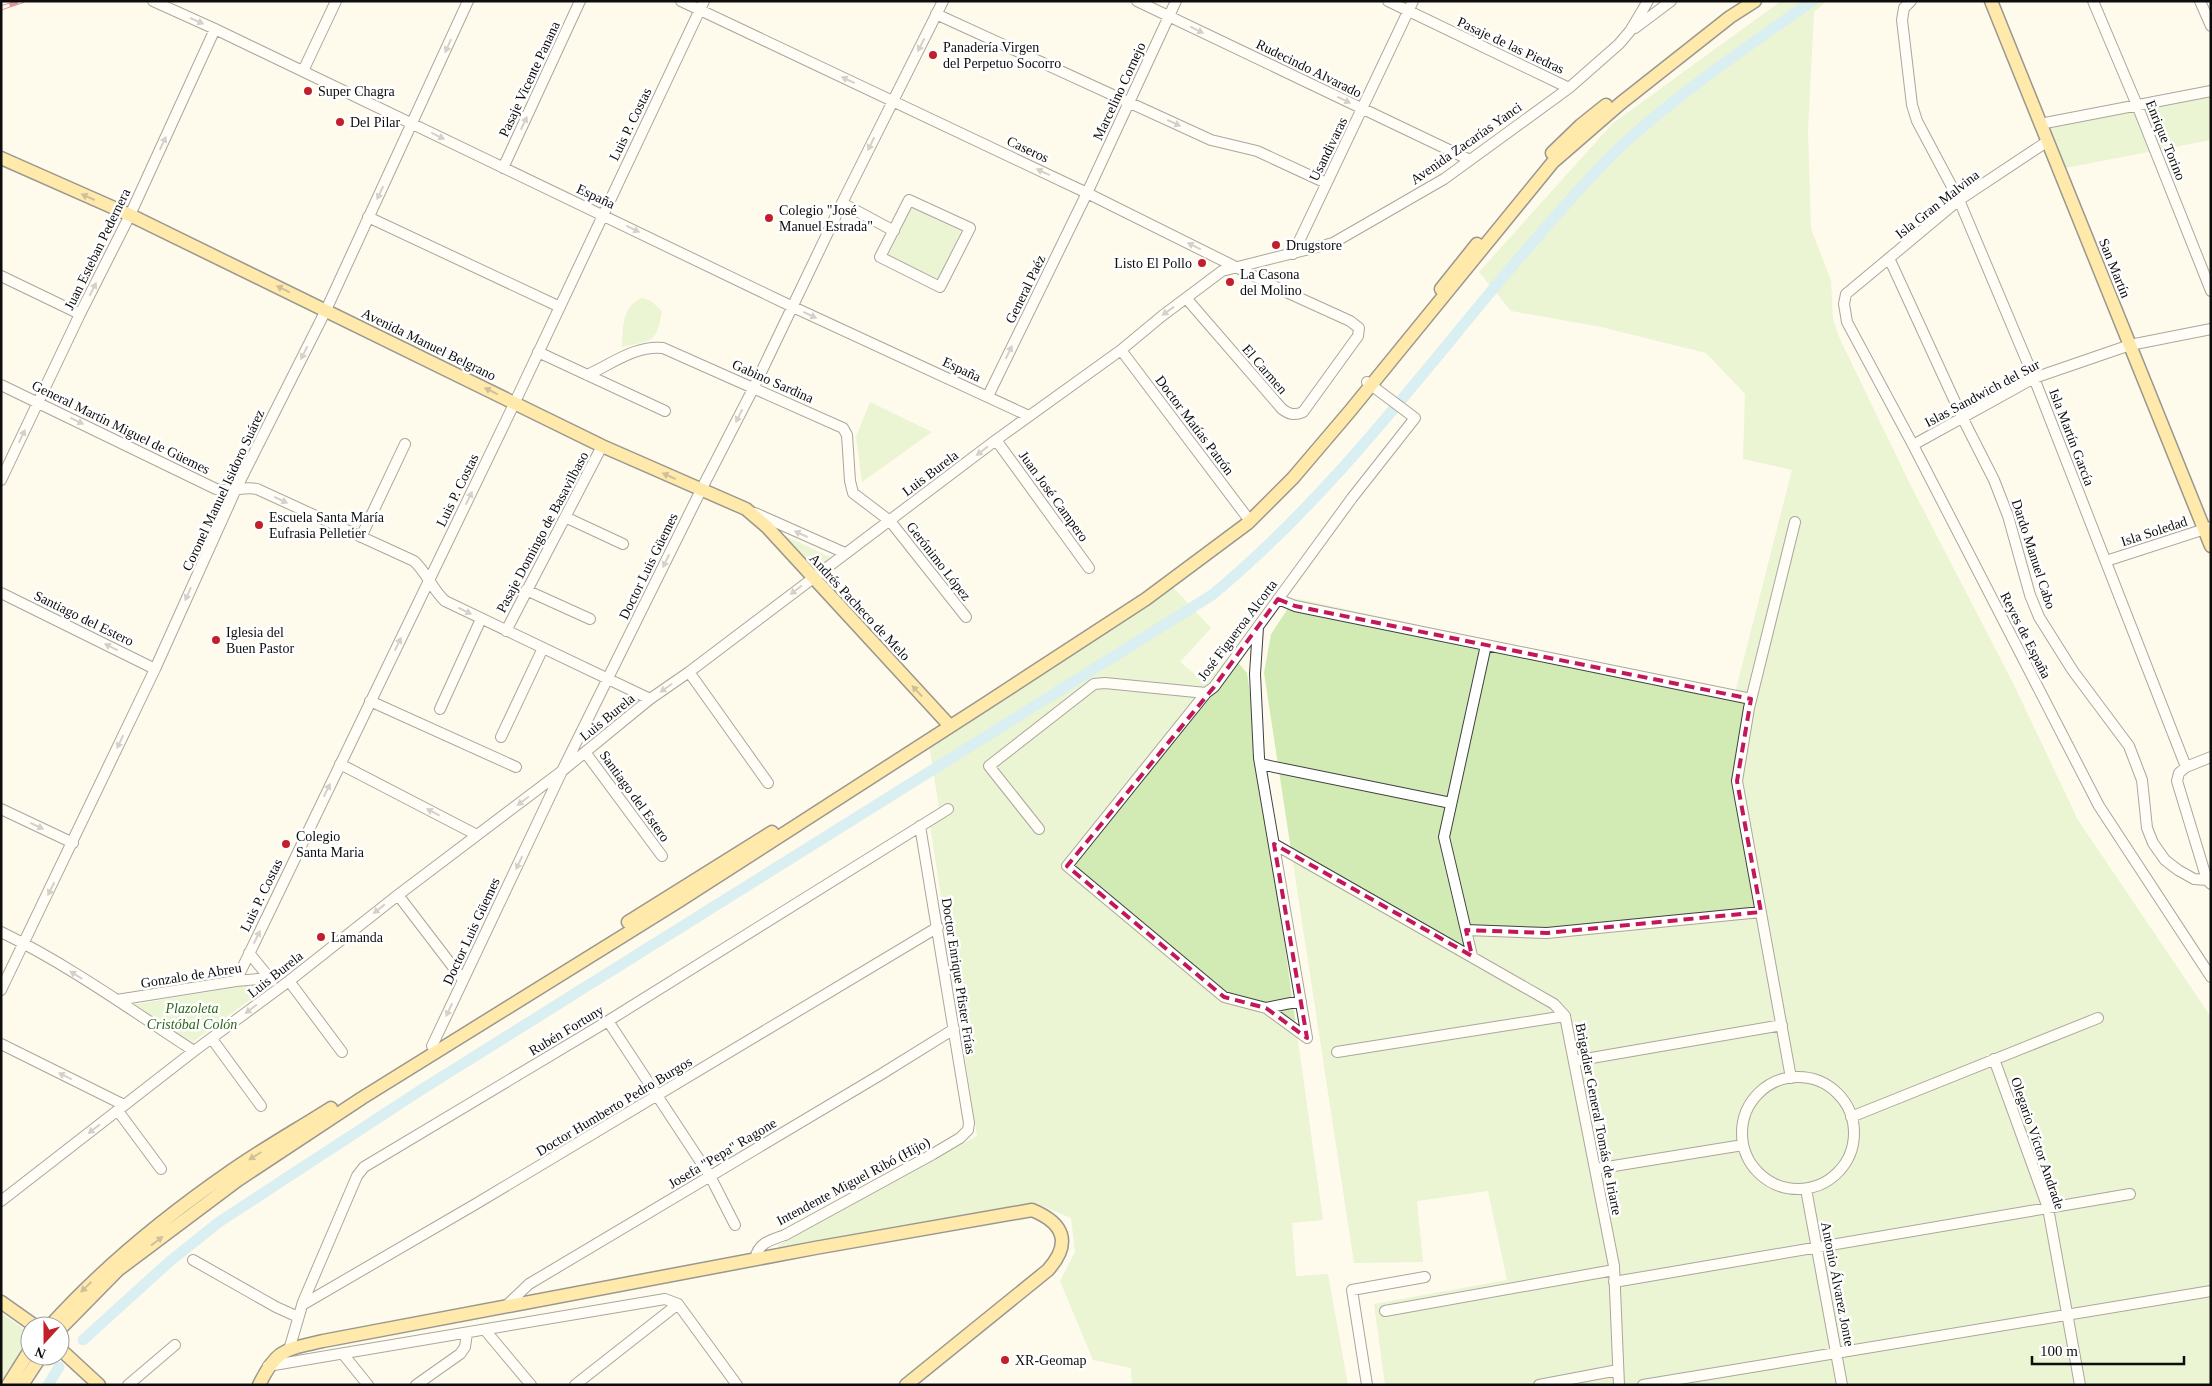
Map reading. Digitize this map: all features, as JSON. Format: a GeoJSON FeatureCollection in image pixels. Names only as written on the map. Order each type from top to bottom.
{"type":"FeatureCollection","features":[{"type":"Feature","properties":{"kind":"main road"},"geometry":{"type":"LineString","coordinates":[[60,1316],[112,1262],[232,1170],[1146,599],[1248,523],[1293,478],[1489,228],[1555,149],[1581,125],[1655,66],[1744,1]]}},
{"type":"Feature","properties":{"kind":"main road"},"geometry":{"type":"LineString","coordinates":[[70,1319],[118,1270],[238,1180],[362,1098],[676,902],[1116,612],[1225,535],[1248,517],[1307,455],[1462,277],[1553,162],[1628,96],[1730,17],[1755,1]]}},
{"type":"Feature","properties":{"kind":"main road","name":"San Martín"},"geometry":{"type":"LineString","coordinates":[[1991,1],[2130,345],[2207,528],[2211,546]]}},
{"type":"Feature","properties":{"kind":"main road","name":"Avenida Manuel Belgrano"},"geometry":{"type":"LineString","coordinates":[[1,158],[130,215],[602,446],[746,509]]}},
{"type":"Feature","properties":{"kind":"main road","name":"Andrés Pacheco de Melo"},"geometry":{"type":"LineString","coordinates":[[746,509],[767,527],[948,724]]}},
{"type":"Feature","properties":{"kind":"main road"},"geometry":{"type":"LineString","coordinates":[[259,1385],[274,1358],[289,1350],[755,1259],[1032,1210],[1046,1216],[1054,1223],[1060,1234],[1062,1246],[1058,1259],[1048,1270],[906,1385]]}},
{"type":"Feature","properties":{"kind":"main road"},"geometry":{"type":"LineString","coordinates":[[1,1302],[21,1316]]}},
{"type":"Feature","properties":{"kind":"main road"},"geometry":{"type":"LineString","coordinates":[[70,1358],[99,1385]]}},
{"type":"Feature","properties":{"kind":"main road"},"geometry":{"type":"LineString","coordinates":[[8,1385],[20,1366]]}},
{"type":"Feature","properties":{"kind":"main road"},"geometry":{"type":"LineString","coordinates":[[22,1385],[34,1366]]}},
{"type":"Feature","properties":{"kind":"street","name":"España"},"geometry":{"type":"LineString","coordinates":[[153,1],[303,71],[793,307],[1029,416]]}},
{"type":"Feature","properties":{"kind":"street"},"geometry":{"type":"LineString","coordinates":[[303,71],[336,1]]}},
{"type":"Feature","properties":{"kind":"street","name":"Coronel Manuel Isidoro Suárez"},"geometry":{"type":"LineString","coordinates":[[1,990],[155,669],[236,489],[326,310],[468,1]]}},
{"type":"Feature","properties":{"kind":"street","name":"Pasaje Vicente Panana"},"geometry":{"type":"LineString","coordinates":[[503,168],[580,1]]}},
{"type":"Feature","properties":{"kind":"street","name":"Caseros"},"geometry":{"type":"LineString","coordinates":[[681,1],[702,6],[1284,291],[1350,321],[1359,328]]}},
{"type":"Feature","properties":{"kind":"street","name":"Doctor Luis Güemes"},"geometry":{"type":"LineString","coordinates":[[432,1046],[562,771],[754,387],[892,100],[942,1]]}},
{"type":"Feature","properties":{"kind":"street","name":"Rudecindo Alvarado"},"geometry":{"type":"LineString","coordinates":[[1137,1],[1470,160]]}},
{"type":"Feature","properties":{"kind":"street","name":"Marcelino Cornejo"},"geometry":{"type":"LineString","coordinates":[[1087,193],[1176,1]]}},
{"type":"Feature","properties":{"kind":"street","name":"Pasaje de las Piedras"},"geometry":{"type":"LineString","coordinates":[[1388,1],[1569,88]]}},
{"type":"Feature","properties":{"kind":"street","name":"Usandivaras"},"geometry":{"type":"LineString","coordinates":[[1293,254],[1413,1]]}},
{"type":"Feature","properties":{"kind":"street"},"geometry":{"type":"LineString","coordinates":[[1630,31],[1671,1]]}},
{"type":"Feature","properties":{"kind":"street","name":"Isla Martín García"},"geometry":{"type":"LineString","coordinates":[[1911,1],[1904,8],[1902,20],[1912,106],[1917,121],[1959,200],[2034,378],[2186,767]]}},
{"type":"Feature","properties":{"kind":"street","name":"Enrique Torino"},"geometry":{"type":"LineString","coordinates":[[2092,1],[2137,105],[2211,291]]}},
{"type":"Feature","properties":{"kind":"street"},"geometry":{"type":"LineString","coordinates":[[2200,1],[2211,26]]}},
{"type":"Feature","properties":{"kind":"street","name":"Avenida Zacarías Yanci"},"geometry":{"type":"LineString","coordinates":[[1238,267],[1333,243],[1444,179],[1569,88],[1619,44],[1630,31],[1647,2]]}},
{"type":"Feature","properties":{"kind":"street","name":"Luis P. Costas"},"geometry":{"type":"LineString","coordinates":[[236,981],[515,402],[602,214],[702,6]]}},
{"type":"Feature","properties":{"kind":"street"},"geometry":{"type":"LineString","coordinates":[[936,14],[1210,140],[1257,151],[1326,183]]}},
{"type":"Feature","properties":{"kind":"street","name":"Juan Esteban Pedernera"},"geometry":{"type":"LineString","coordinates":[[1,480],[80,314],[130,215],[215,29]]}},
{"type":"Feature","properties":{"kind":"street"},"geometry":{"type":"LineString","coordinates":[[2040,124],[2211,91]]}},
{"type":"Feature","properties":{"kind":"street","name":"Isla Gran Malvina"},"geometry":{"type":"LineString","coordinates":[[1846,294],[1959,200],[2048,141]]}},
{"type":"Feature","properties":{"kind":"street","name":"General Paéz"},"geometry":{"type":"LineString","coordinates":[[988,396],[1087,193]]}},
{"type":"Feature","properties":{"kind":"street"},"geometry":{"type":"LineString","coordinates":[[909,200],[970,228],[940,287],[880,257],[894,231],[909,200]]}},
{"type":"Feature","properties":{"kind":"street"},"geometry":{"type":"LineString","coordinates":[[842,203],[894,231]]}},
{"type":"Feature","properties":{"kind":"street"},"geometry":{"type":"LineString","coordinates":[[368,217],[560,307]]}},
{"type":"Feature","properties":{"kind":"street","name":"Dardo Manuel Cabo"},"geometry":{"type":"LineString","coordinates":[[1889,258],[1962,418],[1994,480],[2008,516],[2030,595],[2039,617],[2073,671],[2129,746],[2142,780],[2147,828],[2153,843],[2165,860],[2178,870],[2194,879],[2209,882]]}},
{"type":"Feature","properties":{"kind":"street","name":"Luis Burela"},"geometry":{"type":"LineString","coordinates":[[1,1201],[194,1051],[289,981],[398,895],[562,771],[650,699],[689,672],[996,440],[1121,350],[1222,271],[1238,267]]}},
{"type":"Feature","properties":{"kind":"street"},"geometry":{"type":"LineString","coordinates":[[1,276],[80,314]]}},
{"type":"Feature","properties":{"kind":"street","name":"Reyes de España"},"geometry":{"type":"LineString","coordinates":[[1846,294],[1844,304],[1846,322],[1913,445],[2098,806],[2211,976]]}},
{"type":"Feature","properties":{"kind":"street","name":"El Carmen"},"geometry":{"type":"LineString","coordinates":[[1186,298],[1282,409],[1296,415],[1303,412],[1358,336],[1359,328]]}},
{"type":"Feature","properties":{"kind":"street","name":"Islas Sandwich del Sur"},"geometry":{"type":"LineString","coordinates":[[1913,445],[2034,378],[2130,345],[2211,328]]}},
{"type":"Feature","properties":{"kind":"street","name":"Gabino Sardina"},"geometry":{"type":"LineString","coordinates":[[587,375],[634,351],[649,346],[663,348],[843,428],[847,435],[850,482],[853,494],[890,521]]}},
{"type":"Feature","properties":{"kind":"street","name":"Doctor Matías Patrón"},"geometry":{"type":"LineString","coordinates":[[1121,350],[1248,517]]}},
{"type":"Feature","properties":{"kind":"street"},"geometry":{"type":"LineString","coordinates":[[538,352],[665,411]]}},
{"type":"Feature","properties":{"kind":"street","name":"José Figueroa Alcorta"},"geometry":{"type":"LineString","coordinates":[[1039,829],[989,766],[1094,684],[1104,683],[1206,693],[1214,687],[1415,418],[1369,383]]}},
{"type":"Feature","properties":{"kind":"street","name":"General Martín Miguel de Güemes"},"geometry":{"type":"LineString","coordinates":[[1,385],[216,489],[224,491],[247,486],[258,489],[414,561],[422,569],[435,592],[445,601],[650,699]]}},
{"type":"Feature","properties":{"kind":"street","name":"Juan José Campero"},"geometry":{"type":"LineString","coordinates":[[996,440],[1089,568]]}},
{"type":"Feature","properties":{"kind":"street"},"geometry":{"type":"LineString","coordinates":[[361,537],[405,444]]}},
{"type":"Feature","properties":{"kind":"street","name":"Pasaje Domingo de Basavilbaso"},"geometry":{"type":"LineString","coordinates":[[506,631],[602,446]]}},
{"type":"Feature","properties":{"kind":"street","name":"Avenida Manuel Belgrano"},"geometry":{"type":"LineString","coordinates":[[746,509],[845,554]]}},
{"type":"Feature","properties":{"kind":"street"},"geometry":{"type":"LineString","coordinates":[[564,517],[622,544]]}},
{"type":"Feature","properties":{"kind":"street","name":"Gerónimo López"},"geometry":{"type":"LineString","coordinates":[[890,521],[966,617]]}},
{"type":"Feature","properties":{"kind":"street"},"geometry":{"type":"LineString","coordinates":[[1791,1078],[1737,781],[1751,700],[1795,522]]}},
{"type":"Feature","properties":{"kind":"street","name":"Isla Soledad"},"geometry":{"type":"LineString","coordinates":[[2106,561],[2207,528]]}},
{"type":"Feature","properties":{"kind":"street"},"geometry":{"type":"LineString","coordinates":[[526,590],[590,620]]}},
{"type":"Feature","properties":{"kind":"street","name":"Santiago del Estero"},"geometry":{"type":"LineString","coordinates":[[1,593],[155,669]]}},
{"type":"Feature","properties":{"kind":"street"},"geometry":{"type":"LineString","coordinates":[[1278,599],[1295,606],[1751,700]]}},
{"type":"Feature","properties":{"kind":"street"},"geometry":{"type":"LineString","coordinates":[[440,709],[481,619]]}},
{"type":"Feature","properties":{"kind":"street"},"geometry":{"type":"LineString","coordinates":[[1206,693],[1067,866],[1224,996],[1266,1008],[1307,1038],[1260,764],[1255,674],[1258,626]]}},
{"type":"Feature","properties":{"kind":"street"},"geometry":{"type":"LineString","coordinates":[[1472,956],[1444,837],[1486,645]]}},
{"type":"Feature","properties":{"kind":"street"},"geometry":{"type":"LineString","coordinates":[[501,737],[543,648]]}},
{"type":"Feature","properties":{"kind":"street"},"geometry":{"type":"LineString","coordinates":[[689,672],[768,783]]}},
{"type":"Feature","properties":{"kind":"street"},"geometry":{"type":"LineString","coordinates":[[370,701],[516,767]]}},
{"type":"Feature","properties":{"kind":"street","name":"Santiago del Estero"},"geometry":{"type":"LineString","coordinates":[[585,752],[662,856]]}},
{"type":"Feature","properties":{"kind":"street"},"geometry":{"type":"LineString","coordinates":[[2209,882],[2177,781],[2179,772],[2211,756]]}},
{"type":"Feature","properties":{"kind":"street"},"geometry":{"type":"LineString","coordinates":[[340,764],[477,835]]}},
{"type":"Feature","properties":{"kind":"street"},"geometry":{"type":"LineString","coordinates":[[1260,764],[1451,803]]}},
{"type":"Feature","properties":{"kind":"street","name":"Rubén Fortuny"},"geometry":{"type":"LineString","coordinates":[[289,1350],[302,1305],[357,1176],[364,1167],[608,1021],[948,809]]}},
{"type":"Feature","properties":{"kind":"street"},"geometry":{"type":"LineString","coordinates":[[1,810],[73,843]]}},
{"type":"Feature","properties":{"kind":"street","name":"Doctor Enrique Pfister Frías"},"geometry":{"type":"LineString","coordinates":[[920,826],[969,1123],[968,1130]]}},
{"type":"Feature","properties":{"kind":"street","name":"Brigadier General Tomás de Iriarte"},"geometry":{"type":"LineString","coordinates":[[1274,844],[1554,1004],[1565,1016],[1614,1270],[1619,1385]]}},
{"type":"Feature","properties":{"kind":"street"},"geometry":{"type":"LineString","coordinates":[[398,895],[463,980]]}},
{"type":"Feature","properties":{"kind":"street"},"geometry":{"type":"LineString","coordinates":[[1466,930],[1547,933],[1761,912]]}},
{"type":"Feature","properties":{"kind":"street","name":"Doctor Humberto Pedro Burgos"},"geometry":{"type":"LineString","coordinates":[[302,1305],[474,1205],[938,927]]}},
{"type":"Feature","properties":{"kind":"street"},"geometry":{"type":"LineString","coordinates":[[1,932],[24,943],[117,1000],[194,1051]]}},
{"type":"Feature","properties":{"kind":"street"},"geometry":{"type":"LineString","coordinates":[[249,953],[279,988]]}},
{"type":"Feature","properties":{"kind":"street","name":"Gonzalo de Abreu"},"geometry":{"type":"LineString","coordinates":[[117,1000],[236,981],[269,978]]}},
{"type":"Feature","properties":{"kind":"street"},"geometry":{"type":"LineString","coordinates":[[289,981],[342,1052]]}},
{"type":"Feature","properties":{"kind":"street"},"geometry":{"type":"LineString","coordinates":[[1266,1008],[1301,1001]]}},
{"type":"Feature","properties":{"kind":"street"},"geometry":{"type":"LineString","coordinates":[[1337,1052],[1565,1016]]}},
{"type":"Feature","properties":{"kind":"street"},"geometry":{"type":"LineString","coordinates":[[1851,1117],[2098,1018]]}},
{"type":"Feature","properties":{"kind":"street"},"geometry":{"type":"LineString","coordinates":[[608,1021],[710,1176],[734,1225]]}},
{"type":"Feature","properties":{"kind":"street"},"geometry":{"type":"LineString","coordinates":[[1574,1061],[1782,1025]]}},
{"type":"Feature","properties":{"kind":"street","name":"Josefa \"Pepa\" Ragone"},"geometry":{"type":"LineString","coordinates":[[507,1306],[529,1284],[954,1029]]}},
{"type":"Feature","properties":{"kind":"street"},"geometry":{"type":"LineString","coordinates":[[212,1039],[261,1106]]}},
{"type":"Feature","properties":{"kind":"street"},"geometry":{"type":"LineString","coordinates":[[1,1044],[121,1108],[161,1168]]}},
{"type":"Feature","properties":{"kind":"street","name":"Olegario Víctor Andrade"},"geometry":{"type":"LineString","coordinates":[[1994,1059],[2048,1208],[2080,1385]]}},
{"type":"Feature","properties":{"kind":"street"},"geometry":{"type":"LineString","coordinates":[[1803,1078],[1820,1082],[1835,1092],[1846,1106],[1851,1117],[1853,1141],[1848,1158],[1838,1173],[1823,1183],[1806,1189],[1787,1188],[1769,1181],[1754,1169],[1745,1153],[1741,1134],[1744,1116],[1753,1099],[1767,1086],[1785,1079],[1803,1078]]}},
{"type":"Feature","properties":{"kind":"street","name":"Intendente Miguel Ribó (Hijo)"},"geometry":{"type":"LineString","coordinates":[[755,1259],[757,1250],[767,1241],[785,1235],[933,1154],[960,1138],[968,1130]]}},
{"type":"Feature","properties":{"kind":"street"},"geometry":{"type":"LineString","coordinates":[[1595,1169],[1743,1145]]}},
{"type":"Feature","properties":{"kind":"street","name":"Antonio Álvarez Jonte"},"geometry":{"type":"LineString","coordinates":[[1806,1189],[1842,1385]]}},
{"type":"Feature","properties":{"kind":"street"},"geometry":{"type":"LineString","coordinates":[[1614,1282],[2130,1194]]}},
{"type":"Feature","properties":{"kind":"street"},"geometry":{"type":"LineString","coordinates":[[193,1260],[276,1307],[298,1317]]}},
{"type":"Feature","properties":{"kind":"street"},"geometry":{"type":"LineString","coordinates":[[1385,1311],[1614,1270]]}},
{"type":"Feature","properties":{"kind":"street"},"geometry":{"type":"LineString","coordinates":[[1367,1385],[1352,1290],[1425,1278]]}},
{"type":"Feature","properties":{"kind":"street"},"geometry":{"type":"LineString","coordinates":[[1643,1385],[2211,1291]]}},
{"type":"Feature","properties":{"kind":"street"},"geometry":{"type":"LineString","coordinates":[[268,1366],[665,1299],[678,1304],[736,1385]]}},
{"type":"Feature","properties":{"kind":"street"},"geometry":{"type":"LineString","coordinates":[[575,1385],[678,1304]]}},
{"type":"Feature","properties":{"kind":"street"},"geometry":{"type":"LineString","coordinates":[[486,1330],[531,1385]]}},
{"type":"Feature","properties":{"kind":"street"},"geometry":{"type":"LineString","coordinates":[[416,1385],[460,1354],[466,1346],[467,1333]]}},
{"type":"Feature","properties":{"kind":"street"},"geometry":{"type":"LineString","coordinates":[[128,1385],[175,1345]]}},
{"type":"Feature","properties":{"kind":"street"},"geometry":{"type":"LineString","coordinates":[[343,1354],[368,1385]]}},
{"type":"Feature","properties":{"kind":"street"},"geometry":{"type":"LineString","coordinates":[[1538,1385],[1618,1370]]}},
{"type":"Feature","properties":{"kind":"highlighted area"},"geometry":{"type":"Polygon","coordinates":[[[1278,599],[1295,606],[1751,699],[1737,781],[1761,912],[1547,933],[1466,930],[1472,956],[1274,844],[1307,1038],[1266,1008],[1224,997],[1067,866],[1214,687],[1278,599]]]}},
{"type":"Feature","properties":{"kind":"green space"},"geometry":{"type":"Polygon","coordinates":[[[1781,1],[1827,1],[1814,12],[1808,130],[1811,229],[1831,280],[1833,320],[1840,339],[1909,482],[2013,683],[2078,820],[2211,1017],[2211,1385],[1385,1385],[1374,1304],[1507,1280],[1488,1191],[1417,1201],[1423,1262],[1354,1263],[1264,673],[1271,634],[1295,598],[1735,693],[1792,470],[1743,459],[1745,394],[1706,353],[1601,327],[1511,311],[1479,272],[1612,124],[1781,1]]]}},
{"type":"Feature","properties":{"kind":"green space"},"geometry":{"type":"Polygon","coordinates":[[[2211,92],[2211,140],[2060,169],[2041,125],[2211,92]]]}},
{"type":"Feature","properties":{"kind":"green space"},"geometry":{"type":"Polygon","coordinates":[[[911,207],[961,231],[938,279],[888,256],[911,207]]]}},
{"type":"Feature","properties":{"kind":"green space"},"geometry":{"type":"Polygon","coordinates":[[[642,298],[651,301],[662,311],[658,330],[647,341],[622,347],[623,325],[627,312],[635,302],[642,298]]]}},
{"type":"Feature","properties":{"kind":"green space"},"geometry":{"type":"Polygon","coordinates":[[[870,402],[932,432],[862,482],[856,437],[870,402]]]}},
{"type":"Feature","properties":{"kind":"green space"},"geometry":{"type":"Polygon","coordinates":[[[779,533],[832,558],[813,573],[779,533]]]}},
{"type":"Feature","properties":{"kind":"green space"},"geometry":{"type":"Polygon","coordinates":[[[1171,585],[1211,628],[1180,662],[1206,683],[1231,654],[1247,673],[1323,1220],[1292,1223],[1296,1276],[1328,1274],[1348,1385],[1132,1385],[1131,1368],[1093,1360],[1060,1281],[1075,1252],[1071,1218],[1035,1203],[781,1249],[777,1246],[977,1136],[929,818],[939,808],[929,744],[1171,585]]]}},
{"type":"Feature","properties":{"kind":"green space","name":"Plazoleta Cristóbal Colón"},"geometry":{"type":"Polygon","coordinates":[[[261,983],[267,987],[193,1042],[132,1005],[261,983]]]}},
{"type":"Feature","properties":{"kind":"green space"},"geometry":{"type":"Polygon","coordinates":[[[1,1313],[20,1326],[20,1353],[1,1382],[1,1313]]]}},
{"type":"Feature","properties":{"kind":"waterway"},"geometry":{"type":"LineString","coordinates":[[83,1340],[169,1262],[219,1222],[424,1088],[1212,595],[1262,551],[1354,455],[1525,251],[1611,156],[1680,97],[1812,1]]}},
{"type":"Feature","properties":{"kind":"waterway"},"geometry":{"type":"LineString","coordinates":[[48,1385],[59,1367]]}},
{"type":"Feature","properties":{"kind":"railway"},"geometry":{"type":"LineString","coordinates":[[1,8],[22,1]]}},
{"type":"Feature","properties":{"kind":"place","name":"Panadería Virgen del Perpetuo Socorro"},"geometry":{"type":"Point","coordinates":[933,55]}},
{"type":"Feature","properties":{"kind":"place","name":"Super Chagra"},"geometry":{"type":"Point","coordinates":[308,91]}},
{"type":"Feature","properties":{"kind":"place","name":"Del Pilar"},"geometry":{"type":"Point","coordinates":[340,122]}},
{"type":"Feature","properties":{"kind":"place","name":"Colegio \"José Manuel Estrada\""},"geometry":{"type":"Point","coordinates":[769,218]}},
{"type":"Feature","properties":{"kind":"place","name":"Drugstore"},"geometry":{"type":"Point","coordinates":[1276,245]}},
{"type":"Feature","properties":{"kind":"place","name":"Listo El Pollo"},"geometry":{"type":"Point","coordinates":[1202,263]}},
{"type":"Feature","properties":{"kind":"place","name":"La Casona del Molino"},"geometry":{"type":"Point","coordinates":[1230,282]}},
{"type":"Feature","properties":{"kind":"place","name":"Escuela Santa María Eufrasia Pelletier"},"geometry":{"type":"Point","coordinates":[259,525]}},
{"type":"Feature","properties":{"kind":"place","name":"Iglesia del Buen Pastor"},"geometry":{"type":"Point","coordinates":[216,640]}},
{"type":"Feature","properties":{"kind":"place","name":"Colegio Santa Maria"},"geometry":{"type":"Point","coordinates":[286,844]}},
{"type":"Feature","properties":{"kind":"place","name":"Lamanda"},"geometry":{"type":"Point","coordinates":[321,937]}},
{"type":"Feature","properties":{"kind":"place","name":"XR-Geomap"},"geometry":{"type":"Point","coordinates":[1005,1360]}}]}
